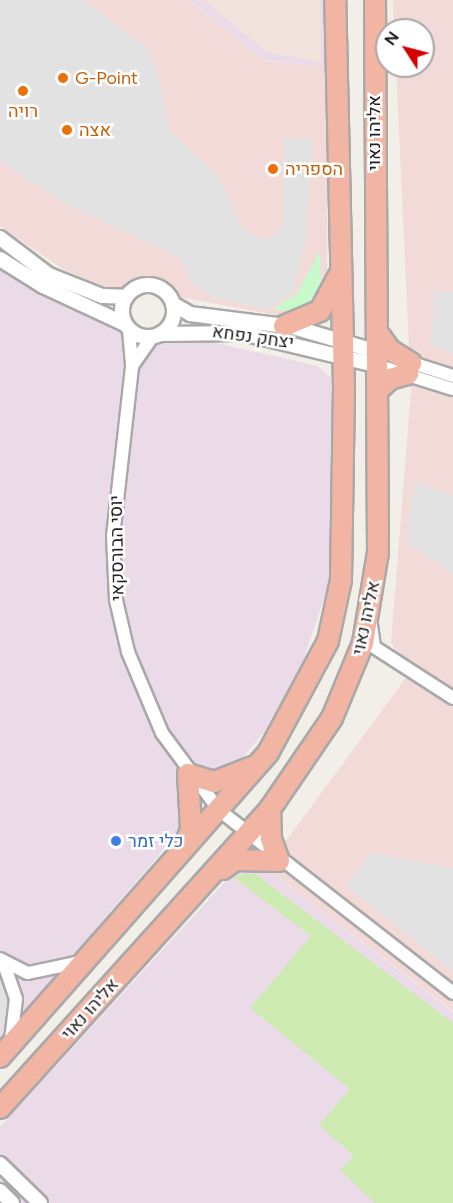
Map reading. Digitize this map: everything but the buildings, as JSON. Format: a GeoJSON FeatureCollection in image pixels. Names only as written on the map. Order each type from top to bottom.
{"type":"FeatureCollection","features":[{"type":"Feature","properties":{"kind":"highway","name":"אליהו נאוי"},"geometry":{"type":"LineString","coordinates":[[4,1053],[262,761],[319,666],[336,609],[344,347],[335,0]]}},
{"type":"Feature","properties":{"kind":"highway","name":"אליהו נאוי"},"geometry":{"type":"LineString","coordinates":[[0,1108],[212,877],[270,809],[332,718],[370,615],[378,552],[379,389],[375,0]]}},
{"type":"Feature","properties":{"kind":"highway"},"geometry":{"type":"LineString","coordinates":[[284,326],[320,311],[342,265]]}},
{"type":"Feature","properties":{"kind":"highway"},"geometry":{"type":"LineString","coordinates":[[378,350],[390,350],[410,368],[390,379],[379,389]]}},
{"type":"Feature","properties":{"kind":"highway"},"geometry":{"type":"LineString","coordinates":[[182,851],[190,829],[188,774],[228,780],[262,761]]}},
{"type":"Feature","properties":{"kind":"highway"},"geometry":{"type":"LineString","coordinates":[[212,877],[235,860],[279,861],[271,839],[270,809]]}},
{"type":"Feature","properties":{"kind":"street"},"geometry":{"type":"LineString","coordinates":[[0,238],[49,275],[102,296],[126,297],[138,287],[153,286],[173,304],[172,321],[156,335],[127,327],[43,286],[0,259]]}},
{"type":"Feature","properties":{"kind":"street"},"geometry":{"type":"LineString","coordinates":[[126,297],[127,327]]}},
{"type":"Feature","properties":{"kind":"street","name":"יצחק נפחא"},"geometry":{"type":"LineString","coordinates":[[173,304],[201,316],[284,326],[344,347]]}},
{"type":"Feature","properties":{"kind":"street","name":"יוסי הבורסקאי"},"geometry":{"type":"LineString","coordinates":[[127,327],[132,367],[118,458],[116,600],[145,695],[188,774],[219,810],[279,861],[453,993]]}},
{"type":"Feature","properties":{"kind":"street","name":"יצחק נפחא"},"geometry":{"type":"LineString","coordinates":[[156,335],[242,333],[344,347]]}},
{"type":"Feature","properties":{"kind":"street","name":"יוסי הבורסקאי"},"geometry":{"type":"LineString","coordinates":[[132,367],[156,335]]}},
{"type":"Feature","properties":{"kind":"street"},"geometry":{"type":"LineString","coordinates":[[344,347],[378,350],[453,389]]}},
{"type":"Feature","properties":{"kind":"street"},"geometry":{"type":"LineString","coordinates":[[410,368],[453,376]]}},
{"type":"Feature","properties":{"kind":"street"},"geometry":{"type":"LineString","coordinates":[[370,615],[374,647],[453,698]]}},
{"type":"Feature","properties":{"kind":"street"},"geometry":{"type":"LineString","coordinates":[[2,961],[36,973],[87,959]]}},
{"type":"Feature","properties":{"kind":"street"},"geometry":{"type":"LineString","coordinates":[[2,961],[16,999],[4,1053]]}},
{"type":"Feature","properties":{"kind":"street"},"geometry":{"type":"LineString","coordinates":[[0,1164],[40,1203]]}},
{"type":"Feature","properties":{"kind":"street"},"geometry":{"type":"LineString","coordinates":[[0,1191],[12,1203]]}},
{"type":"Feature","properties":{"kind":"shaded area"},"geometry":{"type":"Polygon","coordinates":[[[0,0],[189,0],[264,61],[328,66],[327,288],[320,302],[293,318],[179,297],[147,281],[114,291],[63,269],[0,226],[0,0]]]}},
{"type":"Feature","properties":{"kind":"shaded area"},"geometry":{"type":"Polygon","coordinates":[[[0,0],[84,0],[151,51],[171,131],[219,177],[241,226],[257,238],[272,237],[282,227],[284,138],[313,140],[305,239],[292,295],[266,309],[212,297],[192,284],[180,258],[64,203],[0,161],[0,0]]]}},
{"type":"Feature","properties":{"kind":"shaded area"},"geometry":{"type":"Polygon","coordinates":[[[190,0],[326,0],[326,67],[263,60],[190,0]]]}},
{"type":"Feature","properties":{"kind":"shaded area"},"geometry":{"type":"Polygon","coordinates":[[[204,0],[320,0],[321,62],[267,52],[204,0]]]}},
{"type":"Feature","properties":{"kind":"shaded area"},"geometry":{"type":"Polygon","coordinates":[[[393,0],[453,0],[453,1011],[266,868],[408,675],[391,642],[411,390],[397,78],[435,78],[435,18],[394,18],[393,0]]]}},
{"type":"Feature","properties":{"kind":"shaded area"},"geometry":{"type":"Polygon","coordinates":[[[0,264],[106,318],[318,366],[335,382],[329,583],[300,670],[267,729],[0,1040],[0,264]]]}},
{"type":"Feature","properties":{"kind":"shaded area"},"geometry":{"type":"Polygon","coordinates":[[[435,290],[453,292],[453,353],[430,345],[435,290]]]}},
{"type":"Feature","properties":{"kind":"shaded area"},"geometry":{"type":"Polygon","coordinates":[[[413,482],[453,495],[453,574],[407,543],[413,482]]]}},
{"type":"Feature","properties":{"kind":"shaded area"},"geometry":{"type":"Polygon","coordinates":[[[371,853],[453,868],[453,971],[346,886],[371,853]]]}},
{"type":"Feature","properties":{"kind":"shaded area"},"geometry":{"type":"Polygon","coordinates":[[[268,870],[453,1012],[453,1203],[0,1203],[0,1127],[234,872],[268,870]]]}},
{"type":"Feature","properties":{"kind":"shaded area"},"geometry":{"type":"Polygon","coordinates":[[[0,975],[11,994],[0,1036],[0,975]]]}},
{"type":"Feature","properties":{"kind":"green space"},"geometry":{"type":"Polygon","coordinates":[[[320,251],[321,286],[315,300],[296,311],[272,309],[296,295],[320,251]]]}},
{"type":"Feature","properties":{"kind":"green space"},"geometry":{"type":"Polygon","coordinates":[[[242,874],[255,874],[453,1023],[453,1203],[375,1203],[340,1170],[354,1156],[319,1125],[350,1089],[250,1008],[311,936],[234,878],[242,874]]]}},
{"type":"Feature","properties":{"kind":"place","name":"G-Point"},"geometry":{"type":"Point","coordinates":[63,78]}},
{"type":"Feature","properties":{"kind":"place","name":"רויה"},"geometry":{"type":"Point","coordinates":[23,91]}},
{"type":"Feature","properties":{"kind":"place","name":"אצה"},"geometry":{"type":"Point","coordinates":[67,130]}},
{"type":"Feature","properties":{"kind":"place","name":"הספריה"},"geometry":{"type":"Point","coordinates":[273,169]}},
{"type":"Feature","properties":{"kind":"place","name":"כלי זמר"},"geometry":{"type":"Point","coordinates":[116,841]}}]}
